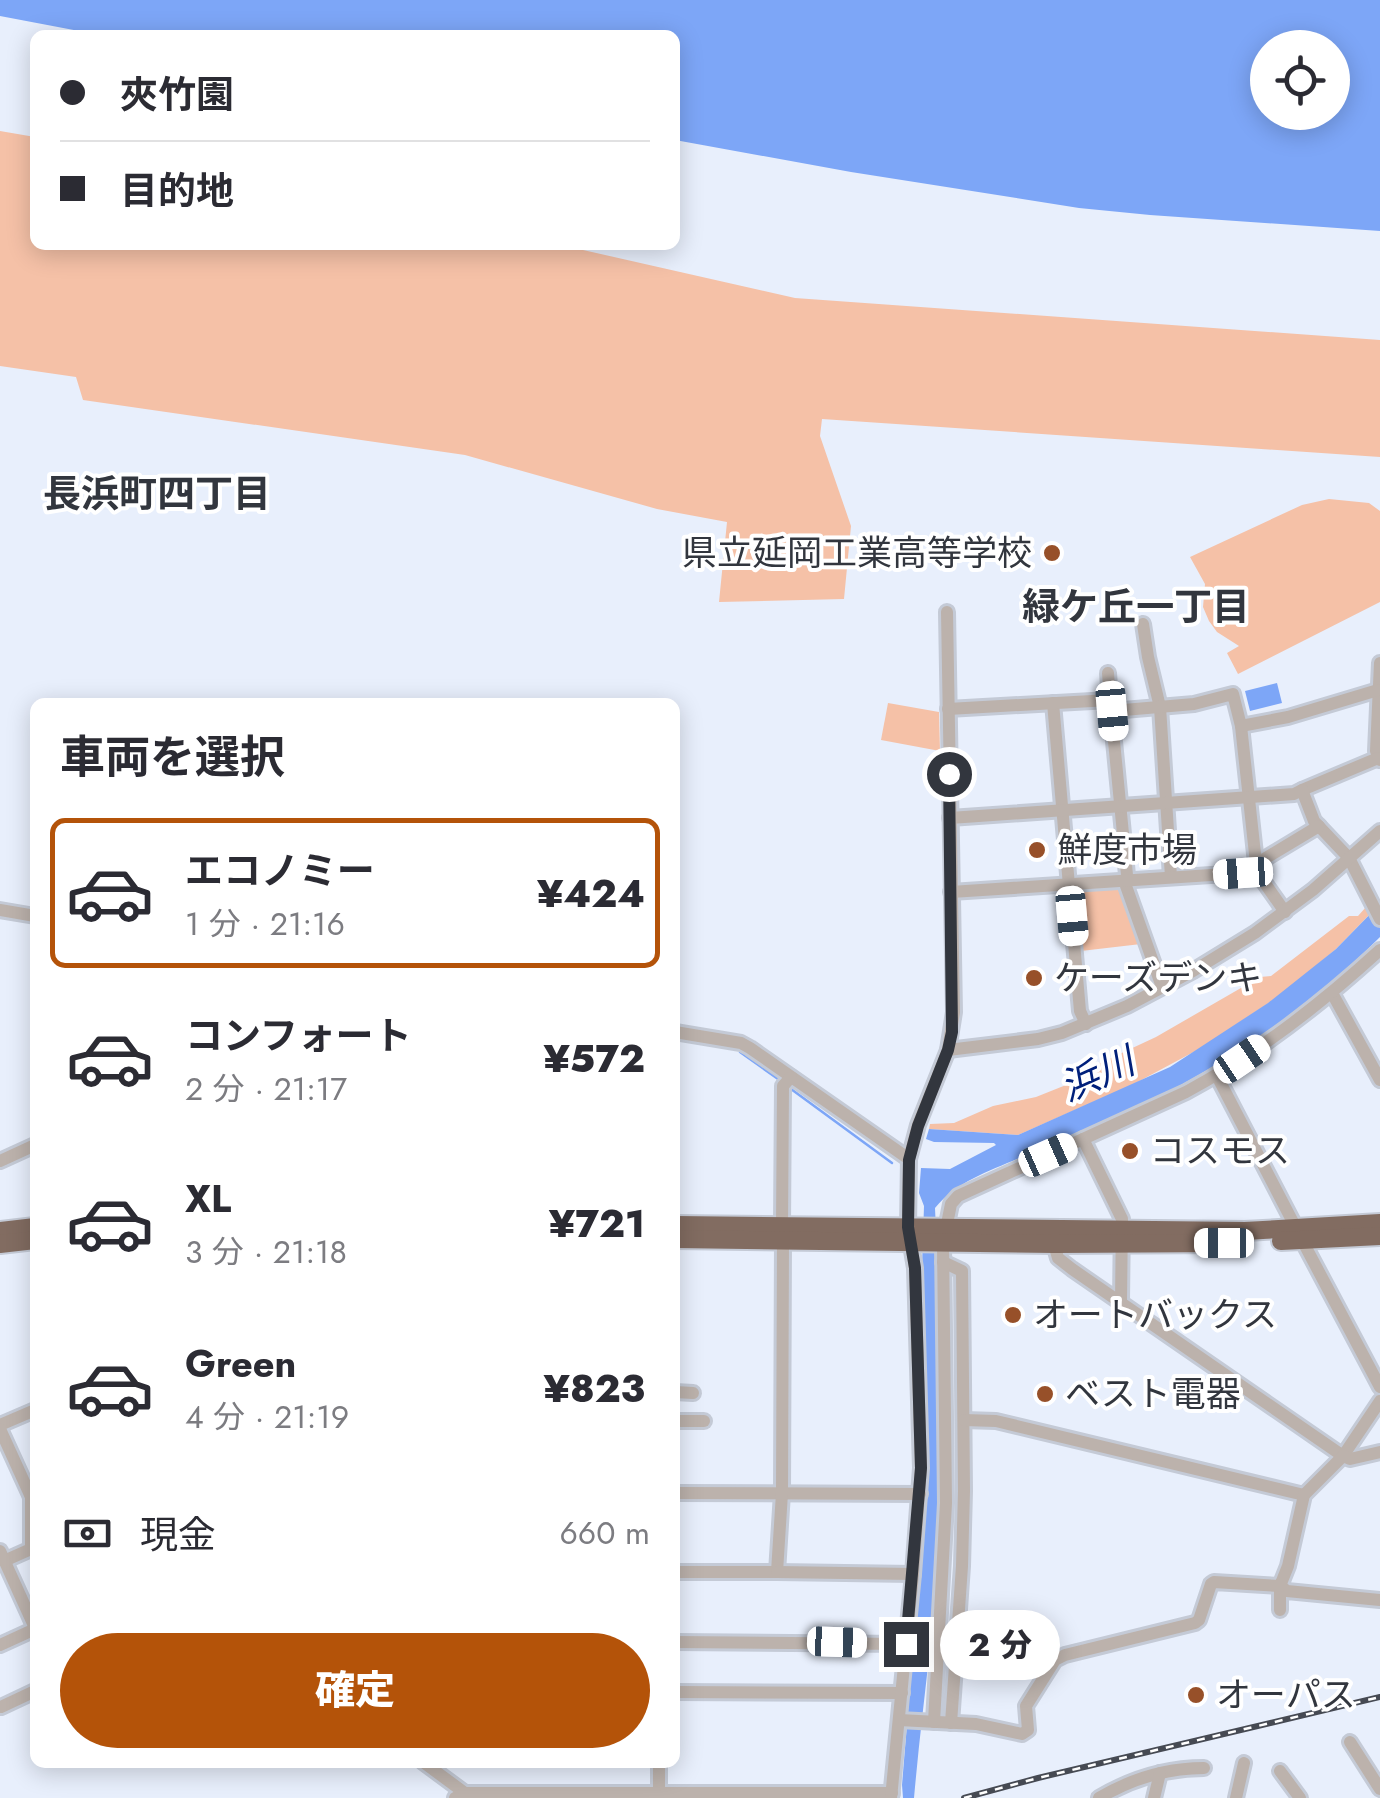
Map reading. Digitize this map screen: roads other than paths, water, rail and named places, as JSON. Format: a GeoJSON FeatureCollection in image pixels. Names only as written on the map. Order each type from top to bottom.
{"type":"FeatureCollection","features":[{"type":"Feature","properties":{"kind":"highway"},"geometry":{"type":"LineString","coordinates":[[1299,1234],[1380,1223]]}},
{"type":"Feature","properties":{"kind":"highway"},"geometry":{"type":"LineString","coordinates":[[680,1225],[1054,1244],[1122,1231]]}},
{"type":"Feature","properties":{"kind":"highway"},"geometry":{"type":"LineString","coordinates":[[0,1231],[30,1228]]}},
{"type":"Feature","properties":{"kind":"highway"},"geometry":{"type":"LineString","coordinates":[[930,1238],[1122,1231],[1380,1236]]}},
{"type":"Feature","properties":{"kind":"highway"},"geometry":{"type":"LineString","coordinates":[[680,1239],[783,1233]]}},
{"type":"Feature","properties":{"kind":"highway"},"geometry":{"type":"LineString","coordinates":[[0,1244],[30,1241]]}},
{"type":"Feature","properties":{"kind":"street"},"geometry":{"type":"LineString","coordinates":[[931,1722],[946,1503],[930,1238],[909,1160],[948,1050],[954,1012],[946,612]]}},
{"type":"Feature","properties":{"kind":"street"},"geometry":{"type":"LineString","coordinates":[[1144,624],[1160,707],[1171,877]]}},
{"type":"Feature","properties":{"kind":"street"},"geometry":{"type":"LineString","coordinates":[[950,818],[1294,794],[1379,759],[1380,663]]}},
{"type":"Feature","properties":{"kind":"street"},"geometry":{"type":"LineString","coordinates":[[1108,674],[1125,880],[1162,987]]}},
{"type":"Feature","properties":{"kind":"street"},"geometry":{"type":"LineString","coordinates":[[1242,726],[1288,717],[1378,690]]}},
{"type":"Feature","properties":{"kind":"street"},"geometry":{"type":"LineString","coordinates":[[948,710],[1054,702],[1160,707],[1194,704],[1233,694],[1242,726],[1256,868],[1285,912]]}},
{"type":"Feature","properties":{"kind":"street"},"geometry":{"type":"LineString","coordinates":[[1054,702],[1080,1011],[1086,1024]]}},
{"type":"Feature","properties":{"kind":"street"},"geometry":{"type":"LineString","coordinates":[[1302,790],[1314,821],[1349,858],[1380,919]]}},
{"type":"Feature","properties":{"kind":"street"},"geometry":{"type":"LineString","coordinates":[[952,892],[1256,868],[1318,826]]}},
{"type":"Feature","properties":{"kind":"street"},"geometry":{"type":"LineString","coordinates":[[948,1050],[1038,1038],[1086,1024],[1162,987],[1229,950],[1285,912],[1380,830]]}},
{"type":"Feature","properties":{"kind":"street"},"geometry":{"type":"LineString","coordinates":[[1370,898],[1380,882]]}},
{"type":"Feature","properties":{"kind":"street"},"geometry":{"type":"LineString","coordinates":[[0,910],[30,915]]}},
{"type":"Feature","properties":{"kind":"street"},"geometry":{"type":"LineString","coordinates":[[430,1768],[464,1796],[891,1796],[902,1720],[920,1494],[915,1268],[930,1238],[958,1196],[1216,1076],[1292,1025],[1380,950]]}},
{"type":"Feature","properties":{"kind":"street"},"geometry":{"type":"LineString","coordinates":[[1332,993],[1380,1080]]}},
{"type":"Feature","properties":{"kind":"street"},"geometry":{"type":"LineString","coordinates":[[680,1033],[741,1043],[909,1160]]}},
{"type":"Feature","properties":{"kind":"street"},"geometry":{"type":"LineString","coordinates":[[777,1572],[782,1493],[783,1086],[791,1076]]}},
{"type":"Feature","properties":{"kind":"street"},"geometry":{"type":"LineString","coordinates":[[1216,1076],[1380,1387]]}},
{"type":"Feature","properties":{"kind":"street"},"geometry":{"type":"LineString","coordinates":[[1083,1139],[1122,1231],[1121,1301]]}},
{"type":"Feature","properties":{"kind":"street"},"geometry":{"type":"LineString","coordinates":[[0,1161],[30,1147]]}},
{"type":"Feature","properties":{"kind":"street"},"geometry":{"type":"LineString","coordinates":[[930,1238],[962,1272],[962,1566],[951,1723]]}},
{"type":"Feature","properties":{"kind":"street"},"geometry":{"type":"LineString","coordinates":[[1054,1244],[1058,1258],[1343,1456],[1350,1459],[1380,1452]]}},
{"type":"Feature","properties":{"kind":"street"},"geometry":{"type":"LineString","coordinates":[[1280,1610],[1280,1586],[1304,1496],[1343,1456],[1380,1401]]}},
{"type":"Feature","properties":{"kind":"street"},"geometry":{"type":"LineString","coordinates":[[30,1412],[0,1427],[30,1495]]}},
{"type":"Feature","properties":{"kind":"street"},"geometry":{"type":"LineString","coordinates":[[680,1420],[704,1421]]}},
{"type":"Feature","properties":{"kind":"street"},"geometry":{"type":"LineString","coordinates":[[964,1420],[996,1421],[1304,1496]]}},
{"type":"Feature","properties":{"kind":"street"},"geometry":{"type":"LineString","coordinates":[[680,1492],[920,1494]]}},
{"type":"Feature","properties":{"kind":"street"},"geometry":{"type":"LineString","coordinates":[[30,1549],[2,1556],[30,1618]]}},
{"type":"Feature","properties":{"kind":"street"},"geometry":{"type":"LineString","coordinates":[[680,1572],[914,1574]]}},
{"type":"Feature","properties":{"kind":"street"},"geometry":{"type":"LineString","coordinates":[[902,1720],[976,1724],[1022,1734],[1029,1726],[1026,1706],[1055,1660],[1195,1624],[1214,1582],[1280,1586],[1286,1591],[1380,1600]]}},
{"type":"Feature","properties":{"kind":"street"},"geometry":{"type":"LineString","coordinates":[[0,1645],[30,1631]]}},
{"type":"Feature","properties":{"kind":"street"},"geometry":{"type":"LineString","coordinates":[[680,1642],[906,1644]]}},
{"type":"Feature","properties":{"kind":"street"},"geometry":{"type":"LineString","coordinates":[[680,1692],[902,1692]]}},
{"type":"Feature","properties":{"kind":"street"},"geometry":{"type":"LineString","coordinates":[[1,1707],[30,1693]]}},
{"type":"Feature","properties":{"kind":"street"},"geometry":{"type":"LineString","coordinates":[[1350,1742],[1379,1794]]}},
{"type":"Feature","properties":{"kind":"street"},"geometry":{"type":"LineString","coordinates":[[1236,1798],[1244,1763]]}},
{"type":"Feature","properties":{"kind":"street"},"geometry":{"type":"LineString","coordinates":[[659,1768],[659,1795]]}},
{"type":"Feature","properties":{"kind":"street"},"geometry":{"type":"LineString","coordinates":[[1099,1798],[1160,1773],[1204,1768]]}},
{"type":"Feature","properties":{"kind":"street"},"geometry":{"type":"LineString","coordinates":[[1280,1770],[1300,1798]]}},
{"type":"Feature","properties":{"kind":"street"},"geometry":{"type":"LineString","coordinates":[[1154,1798],[1160,1773]]}},
{"type":"Feature","properties":{"kind":"water"},"geometry":{"type":"Polygon","coordinates":[[[0,0],[1380,0],[1380,231],[1079,208],[680,141],[680,30],[74,30],[0,16],[0,0]]]}},
{"type":"Feature","properties":{"kind":"water"},"geometry":{"type":"Polygon","coordinates":[[[1277,683],[1282,703],[1250,711],[1245,691],[1277,683]]]}},
{"type":"Feature","properties":{"kind":"water"},"geometry":{"type":"Polygon","coordinates":[[[1380,904],[1380,937],[1322,990],[1260,1036],[1194,1078],[1124,1114],[974,1178],[935,1208],[944,1421],[941,1530],[914,1798],[903,1798],[928,1467],[921,1168],[950,1169],[996,1145],[934,1142],[926,1139],[929,1129],[1018,1135],[1170,1067],[1268,1003],[1336,949],[1380,904]]]}},
{"type":"Feature","properties":{"kind":"waterway"},"geometry":{"type":"LineString","coordinates":[[696,1042],[724,1047]]}},
{"type":"Feature","properties":{"kind":"waterway"},"geometry":{"type":"LineString","coordinates":[[740,1052],[778,1079]]}},
{"type":"Feature","properties":{"kind":"waterway"},"geometry":{"type":"LineString","coordinates":[[791,1089],[892,1163]]}},
{"type":"Feature","properties":{"kind":"railway"},"geometry":{"type":"LineString","coordinates":[[964,1798],[1380,1697]]}},
{"type":"Feature","properties":{"kind":"place","name":"県立延岡工業高等学校"},"geometry":{"type":"Point","coordinates":[1052,553]}},
{"type":"Feature","properties":{"kind":"place","name":"鮮度市場"},"geometry":{"type":"Point","coordinates":[1037,850]}},
{"type":"Feature","properties":{"kind":"place","name":"ケーズデンキ"},"geometry":{"type":"Point","coordinates":[1034,978]}},
{"type":"Feature","properties":{"kind":"place","name":"コスモス"},"geometry":{"type":"Point","coordinates":[1130,1151]}},
{"type":"Feature","properties":{"kind":"place","name":"オートバックス"},"geometry":{"type":"Point","coordinates":[1013,1315]}},
{"type":"Feature","properties":{"kind":"place","name":"ベスト電器"},"geometry":{"type":"Point","coordinates":[1045,1394]}},
{"type":"Feature","properties":{"kind":"place","name":"オーパス"},"geometry":{"type":"Point","coordinates":[1196,1695]}},
{"type":"Feature","properties":{"kind":"district","name":"長浜町四丁目"},"geometry":{"type":"Point","coordinates":[157,493]}},
{"type":"Feature","properties":{"kind":"district","name":"緑ケ丘一丁目"},"geometry":{"type":"Point","coordinates":[1136,606]}},
{"type":"Feature","properties":{"kind":"water label","name":"浜川"},"geometry":{"type":"Point","coordinates":[1097,1074]}}]}
